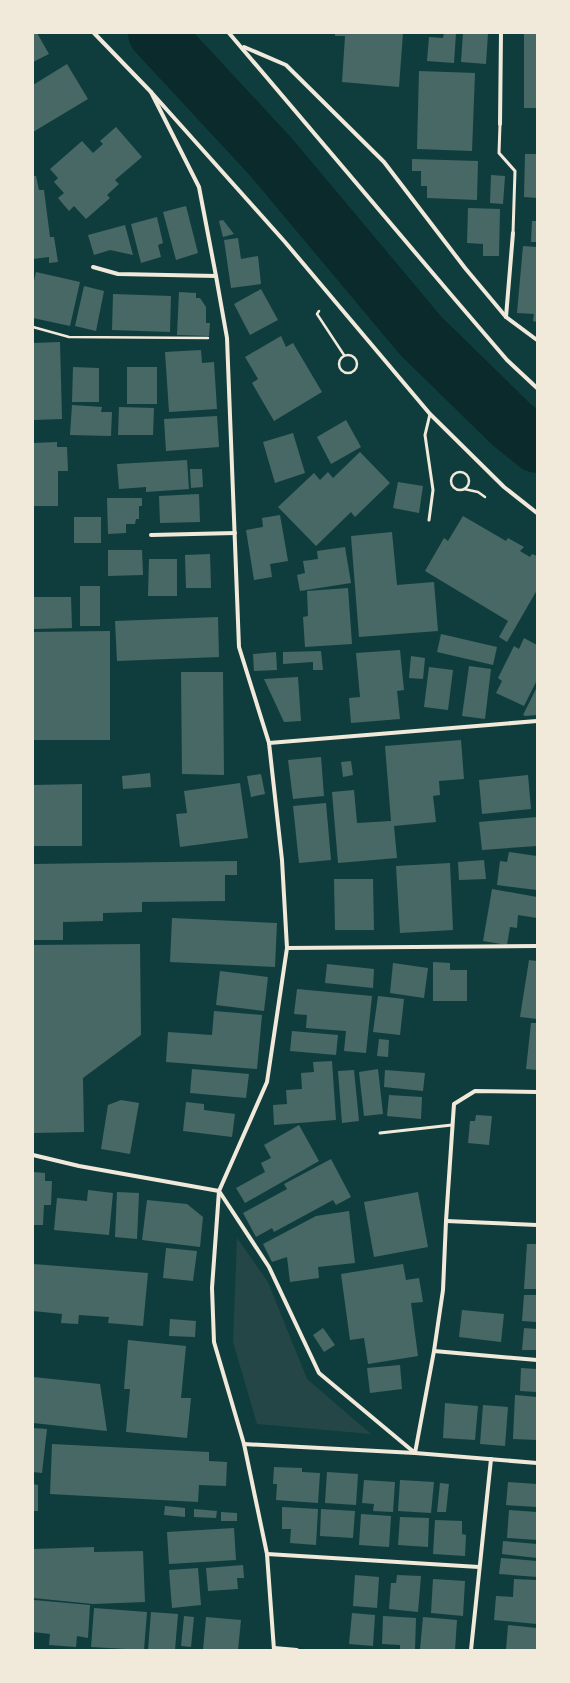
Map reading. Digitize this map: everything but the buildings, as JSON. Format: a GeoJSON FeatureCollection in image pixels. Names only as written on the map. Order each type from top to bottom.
{"type":"FeatureCollection","features":[{"type":"Feature","properties":{"kind":"street"},"geometry":{"type":"LineString","coordinates":[[94,33],[151,92],[285,242],[430,414],[504,487],[537,512]]}},
{"type":"Feature","properties":{"kind":"street"},"geometry":{"type":"LineString","coordinates":[[229,33],[242,46],[507,360],[537,388]]}},
{"type":"Feature","properties":{"kind":"street"},"geometry":{"type":"LineString","coordinates":[[500,124],[501,33]]}},
{"type":"Feature","properties":{"kind":"street"},"geometry":{"type":"LineString","coordinates":[[242,46],[286,65],[384,162],[464,268],[506,317],[537,340]]}},
{"type":"Feature","properties":{"kind":"street"},"geometry":{"type":"LineString","coordinates":[[151,92],[199,187],[227,338],[239,647],[269,743],[282,860],[287,948],[268,1082],[219,1191],[212,1288],[214,1342],[244,1444],[267,1554],[274,1649],[297,1650]]}},
{"type":"Feature","properties":{"kind":"street"},"geometry":{"type":"LineString","coordinates":[[506,317],[513,233]]}},
{"type":"Feature","properties":{"kind":"street"},"geometry":{"type":"LineString","coordinates":[[93,267],[118,274],[216,276]]}},
{"type":"Feature","properties":{"kind":"street"},"geometry":{"type":"LineString","coordinates":[[151,535],[234,533]]}},
{"type":"Feature","properties":{"kind":"street"},"geometry":{"type":"LineString","coordinates":[[269,743],[537,721]]}},
{"type":"Feature","properties":{"kind":"street"},"geometry":{"type":"LineString","coordinates":[[287,948],[537,946]]}},
{"type":"Feature","properties":{"kind":"street"},"geometry":{"type":"LineString","coordinates":[[416,1453],[434,1352],[443,1290],[454,1104],[475,1091],[537,1092]]}},
{"type":"Feature","properties":{"kind":"street"},"geometry":{"type":"LineString","coordinates":[[33,1155],[79,1166],[219,1191],[269,1267],[319,1373],[416,1453]]}},
{"type":"Feature","properties":{"kind":"street"},"geometry":{"type":"LineString","coordinates":[[446,1221],[537,1225]]}},
{"type":"Feature","properties":{"kind":"street"},"geometry":{"type":"LineString","coordinates":[[434,1352],[537,1360]]}},
{"type":"Feature","properties":{"kind":"street"},"geometry":{"type":"LineString","coordinates":[[244,1444],[416,1453],[537,1463]]}},
{"type":"Feature","properties":{"kind":"street"},"geometry":{"type":"LineString","coordinates":[[471,1650],[490,1459]]}},
{"type":"Feature","properties":{"kind":"street"},"geometry":{"type":"LineString","coordinates":[[267,1554],[479,1567]]}},
{"type":"Feature","properties":{"kind":"lane"},"geometry":{"type":"LineString","coordinates":[[500,124],[499,153],[515,171],[513,233]]}},
{"type":"Feature","properties":{"kind":"lane"},"geometry":{"type":"LineString","coordinates":[[429,520],[433,490],[425,435],[430,414]]}},
{"type":"Feature","properties":{"kind":"lane"},"geometry":{"type":"LineString","coordinates":[[380,1133],[452,1125]]}},
{"type":"Feature","properties":{"kind":"path"},"geometry":{"type":"LineString","coordinates":[[33,327],[69,337],[227,338]]}},
{"type":"Feature","properties":{"kind":"path"},"geometry":{"type":"LineString","coordinates":[[350,354],[355,358],[358,365],[354,372],[347,374],[340,369],[339,362],[344,355],[350,354]]}},
{"type":"Feature","properties":{"kind":"path"},"geometry":{"type":"LineString","coordinates":[[456,473],[462,473],[466,475],[468,482],[464,489],[457,489],[452,485],[452,479],[456,473]]}},
{"type":"Feature","properties":{"kind":"shaded area"},"geometry":{"type":"Polygon","coordinates":[[[237,1238],[268,1282],[307,1379],[371,1434],[257,1424],[233,1342],[237,1238]]]}},
{"type":"Feature","properties":{"kind":"waterway"},"geometry":{"type":"LineString","coordinates":[[156,33],[271,157],[421,336],[511,424],[537,445]]}}]}
